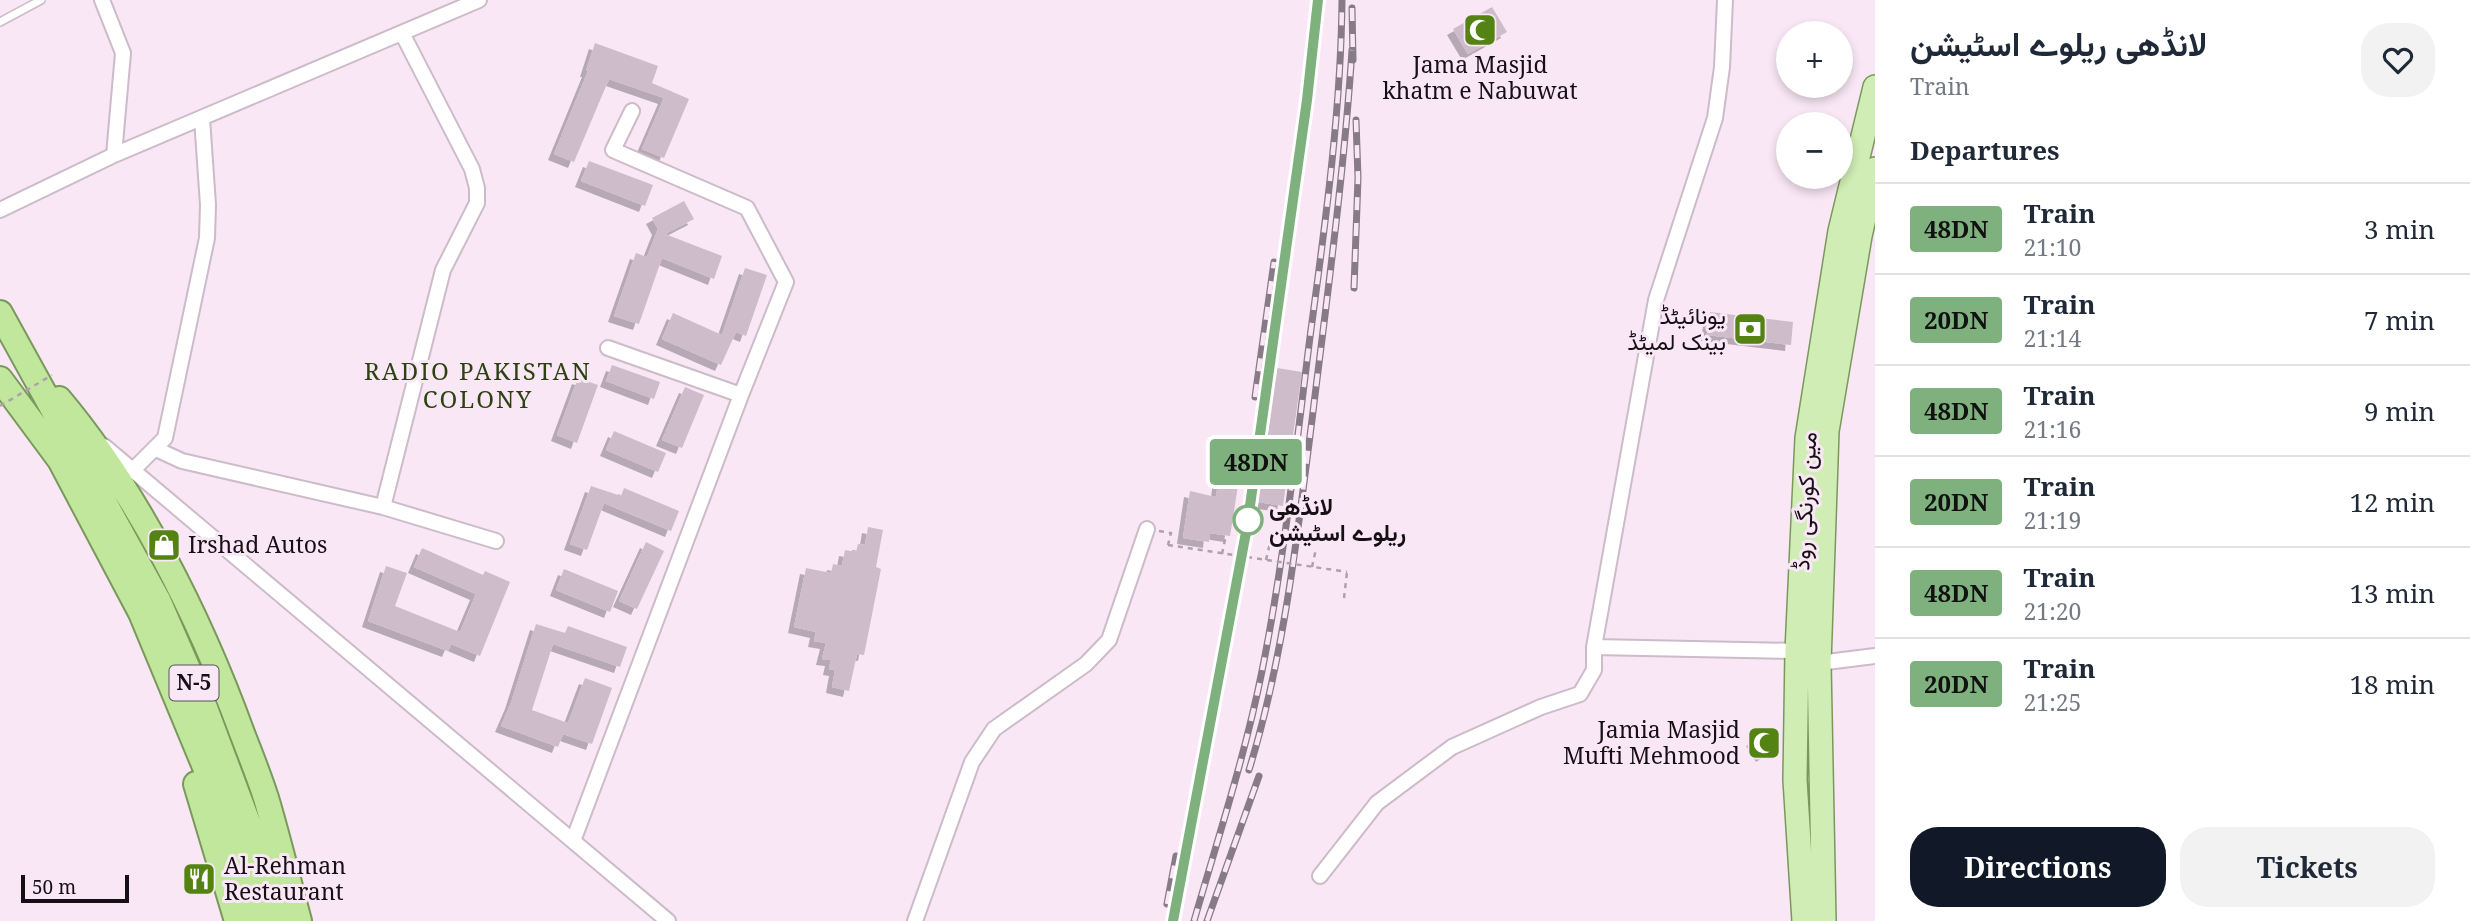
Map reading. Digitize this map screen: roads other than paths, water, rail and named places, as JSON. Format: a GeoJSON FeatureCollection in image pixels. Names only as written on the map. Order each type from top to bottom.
{"type":"FeatureCollection","features":[{"type":"Feature","properties":{"kind":"highway","name":"N-5"},"geometry":{"type":"LineString","coordinates":[[0,313],[41,371],[69,459],[141,613],[222,808],[244,872],[254,921]]}},
{"type":"Feature","properties":{"kind":"highway"},"geometry":{"type":"LineString","coordinates":[[41,371],[84,429],[142,519],[181,591],[224,683],[266,796],[299,921]]}},
{"type":"Feature","properties":{"kind":"highway","name":"N-5"},"geometry":{"type":"LineString","coordinates":[[3,394],[69,459],[158,600],[205,708],[256,844],[278,921]]}},
{"type":"Feature","properties":{"kind":"highway"},"geometry":{"type":"LineString","coordinates":[[3,394],[127,621],[200,796],[237,921]]}},
{"type":"Feature","properties":{"kind":"main road","name":"مین کورنگی روڈ"},"geometry":{"type":"LineString","coordinates":[[1804,921],[1795,780],[1797,651],[1807,438],[1840,231],[1875,87]]}},
{"type":"Feature","properties":{"kind":"main road","name":"مین کورنگی روڈ"},"geometry":{"type":"LineString","coordinates":[[1824,921],[1819,663],[1827,431],[1860,236],[1875,169]]}},
{"type":"Feature","properties":{"kind":"street"},"geometry":{"type":"LineString","coordinates":[[102,0],[123,53],[114,155]]}},
{"type":"Feature","properties":{"kind":"street"},"geometry":{"type":"LineString","coordinates":[[0,210],[114,155],[479,0]]}},
{"type":"Feature","properties":{"kind":"street"},"geometry":{"type":"LineString","coordinates":[[1320,876],[1377,803],[1452,747],[1541,707],[1580,694],[1594,670],[1594,647],[1656,300],[1715,118],[1722,67],[1726,0]]}},
{"type":"Feature","properties":{"kind":"street"},"geometry":{"type":"LineString","coordinates":[[383,507],[443,270],[477,203],[477,188],[472,169],[402,33]]}},
{"type":"Feature","properties":{"kind":"street"},"geometry":{"type":"LineString","coordinates":[[573,841],[786,282],[747,208],[613,150],[632,111]]}},
{"type":"Feature","properties":{"kind":"street"},"geometry":{"type":"LineString","coordinates":[[133,470],[165,438],[207,239],[208,205],[202,118]]}},
{"type":"Feature","properties":{"kind":"street"},"geometry":{"type":"LineString","coordinates":[[608,348],[741,395]]}},
{"type":"Feature","properties":{"kind":"street"},"geometry":{"type":"LineString","coordinates":[[84,429],[668,921]]}},
{"type":"Feature","properties":{"kind":"street"},"geometry":{"type":"LineString","coordinates":[[156,449],[181,461],[383,507],[496,541]]}},
{"type":"Feature","properties":{"kind":"street"},"geometry":{"type":"LineString","coordinates":[[915,921],[978,751],[994,729],[1086,664],[1109,640],[1147,528]]}},
{"type":"Feature","properties":{"kind":"street"},"geometry":{"type":"LineString","coordinates":[[1594,647],[1797,651]]}},
{"type":"Feature","properties":{"kind":"street"},"geometry":{"type":"LineString","coordinates":[[1819,663],[1875,656]]}},
{"type":"Feature","properties":{"kind":"lane"},"geometry":{"type":"LineString","coordinates":[[0,22],[41,0]]}},
{"type":"Feature","properties":{"kind":"railway"},"geometry":{"type":"LineString","coordinates":[[1173,921],[1247,527],[1311,73],[1318,0]]}},
{"type":"Feature","properties":{"kind":"railway"},"geometry":{"type":"LineString","coordinates":[[1194,921],[1248,734],[1277,588],[1331,168],[1339,84],[1342,0]]}},
{"type":"Feature","properties":{"kind":"railway"},"geometry":{"type":"LineString","coordinates":[[1352,8],[1353,60]]}},
{"type":"Feature","properties":{"kind":"railway"},"geometry":{"type":"LineString","coordinates":[[1249,770],[1272,684],[1295,552],[1335,235],[1352,50]]}},
{"type":"Feature","properties":{"kind":"railway"},"geometry":{"type":"LineString","coordinates":[[1354,288],[1358,178],[1356,120]]}},
{"type":"Feature","properties":{"kind":"railway"},"geometry":{"type":"LineString","coordinates":[[1255,397],[1274,262]]}},
{"type":"Feature","properties":{"kind":"railway"},"geometry":{"type":"LineString","coordinates":[[1207,921],[1259,776]]}},
{"type":"Feature","properties":{"kind":"railway"},"geometry":{"type":"LineString","coordinates":[[1167,904],[1176,856]]}},
{"type":"Feature","properties":{"kind":"train","name":"48DN"},"geometry":{"type":"LineString","coordinates":[[1173,921],[1247,527],[1311,73],[1318,0]]}},
{"type":"Feature","properties":{"kind":"place","name":"Jama Masjid khatm e Nabuwat"},"geometry":{"type":"Point","coordinates":[1480,30]}},
{"type":"Feature","properties":{"kind":"place","name":"یونائیٹڈ بینک لمیٹڈ"},"geometry":{"type":"Point","coordinates":[1750,329]}},
{"type":"Feature","properties":{"kind":"place","name":"لانڈھی ریلوے اسٹیشن"},"geometry":{"type":"Point","coordinates":[1248,520]}},
{"type":"Feature","properties":{"kind":"place","name":"Irshad Autos"},"geometry":{"type":"Point","coordinates":[164,545]}},
{"type":"Feature","properties":{"kind":"place","name":"Jamia Masjid Mufti Mehmood"},"geometry":{"type":"Point","coordinates":[1764,743]}},
{"type":"Feature","properties":{"kind":"place","name":"Al-Rehman Restaurant"},"geometry":{"type":"Point","coordinates":[199,879]}},
{"type":"Feature","properties":{"kind":"district","name":"RADIO PAKISTAN COLONY"},"geometry":{"type":"Point","coordinates":[478,386]}}]}
